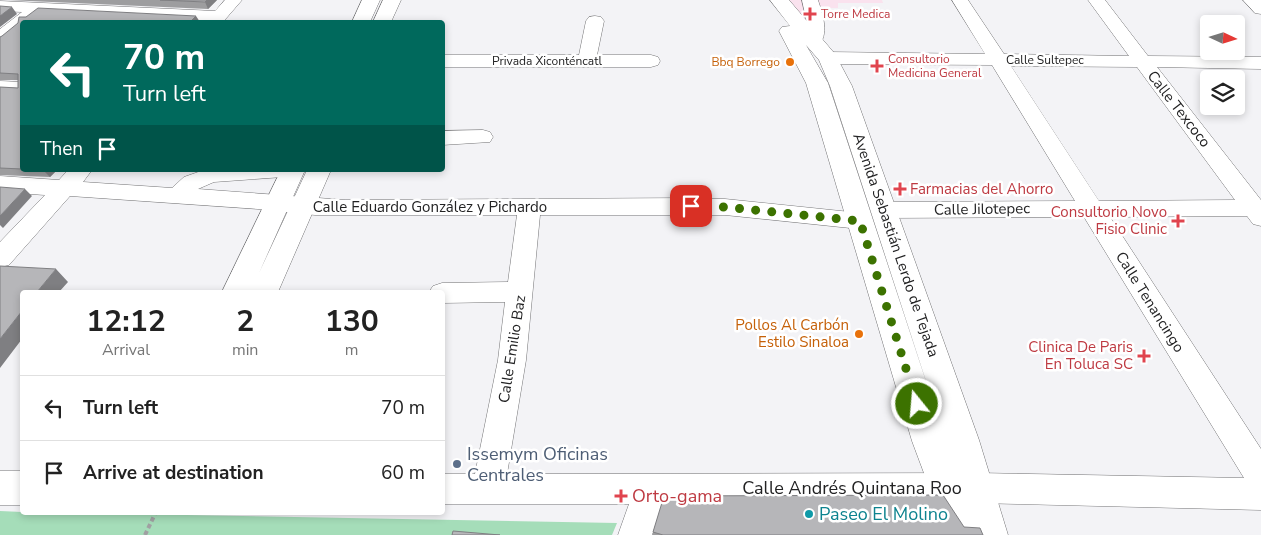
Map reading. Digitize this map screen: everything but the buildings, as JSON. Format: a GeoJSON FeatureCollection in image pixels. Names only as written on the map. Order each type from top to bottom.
{"type":"FeatureCollection","features":[{"type":"Feature","properties":{"kind":"main road"},"geometry":{"type":"LineString","coordinates":[[362,20],[371,0]]}},
{"type":"Feature","properties":{"kind":"main road"},"geometry":{"type":"LineString","coordinates":[[383,20],[392,0]]}},
{"type":"Feature","properties":{"kind":"main road","name":"Avenida Sebastián Lerdo de Tejada"},"geometry":{"type":"LineString","coordinates":[[770,0],[805,58],[817,83],[871,215]]}},
{"type":"Feature","properties":{"kind":"main road","name":"Avenida Sebastián Lerdo de Tejada"},"geometry":{"type":"LineString","coordinates":[[779,0],[821,49],[841,86],[871,215],[929,441],[962,488],[990,535]]}},
{"type":"Feature","properties":{"kind":"main road"},"geometry":{"type":"LineString","coordinates":[[237,290],[292,172]]}},
{"type":"Feature","properties":{"kind":"main road"},"geometry":{"type":"LineString","coordinates":[[265,290],[318,172]]}},
{"type":"Feature","properties":{"kind":"main road"},"geometry":{"type":"LineString","coordinates":[[0,488],[20,488]]}},
{"type":"Feature","properties":{"kind":"main road","name":"Avenida Sebastián Lerdo de Tejada"},"geometry":{"type":"LineString","coordinates":[[962,488],[979,535]]}},
{"type":"Feature","properties":{"kind":"street"},"geometry":{"type":"LineString","coordinates":[[0,6],[217,19],[234,0]]}},
{"type":"Feature","properties":{"kind":"street"},"geometry":{"type":"LineString","coordinates":[[810,0],[821,49]]}},
{"type":"Feature","properties":{"kind":"street","name":"Calle Tenancingo"},"geometry":{"type":"LineString","coordinates":[[960,0],[1261,477]]}},
{"type":"Feature","properties":{"kind":"street","name":"Calle Texcoco"},"geometry":{"type":"LineString","coordinates":[[1096,0],[1259,211]]}},
{"type":"Feature","properties":{"kind":"street"},"geometry":{"type":"LineString","coordinates":[[1252,0],[1261,9]]}},
{"type":"Feature","properties":{"kind":"street"},"geometry":{"type":"LineString","coordinates":[[23,20],[38,8]]}},
{"type":"Feature","properties":{"kind":"street"},"geometry":{"type":"LineString","coordinates":[[587,61],[595,21]]}},
{"type":"Feature","properties":{"kind":"street"},"geometry":{"type":"LineString","coordinates":[[0,38],[20,22]]}},
{"type":"Feature","properties":{"kind":"street","name":"Calle Sultepec"},"geometry":{"type":"LineString","coordinates":[[821,49],[999,60],[1261,63]]}},
{"type":"Feature","properties":{"kind":"street","name":"Privada Xiconténcatl"},"geometry":{"type":"LineString","coordinates":[[445,61],[651,61]]}},
{"type":"Feature","properties":{"kind":"street"},"geometry":{"type":"LineString","coordinates":[[0,87],[20,88]]}},
{"type":"Feature","properties":{"kind":"street"},"geometry":{"type":"LineString","coordinates":[[445,138],[483,137]]}},
{"type":"Feature","properties":{"kind":"street"},"geometry":{"type":"LineString","coordinates":[[0,258],[79,172]]}},
{"type":"Feature","properties":{"kind":"street"},"geometry":{"type":"LineString","coordinates":[[177,196],[192,182],[212,175],[255,172]]}},
{"type":"Feature","properties":{"kind":"street","name":"Calle Eduardo González y Pichardo"},"geometry":{"type":"LineString","coordinates":[[0,184],[304,206],[376,209],[691,206],[871,215]]}},
{"type":"Feature","properties":{"kind":"street","name":"Calle Emilio Baz"},"geometry":{"type":"LineString","coordinates":[[488,489],[512,360],[529,208]]}},
{"type":"Feature","properties":{"kind":"street","name":"Calle Jilotepec"},"geometry":{"type":"LineString","coordinates":[[871,215],[1091,208],[1259,211]]}},
{"type":"Feature","properties":{"kind":"street"},"geometry":{"type":"LineString","coordinates":[[445,293],[521,292]]}},
{"type":"Feature","properties":{"kind":"street"},"geometry":{"type":"LineString","coordinates":[[635,535],[651,488]]}},
{"type":"Feature","properties":{"kind":"street","name":"Calle Andrés Quintana Roo"},"geometry":{"type":"LineString","coordinates":[[445,489],[962,488],[1261,494]]}},
{"type":"Feature","properties":{"kind":"path"},"geometry":{"type":"LineString","coordinates":[[145,535],[155,515]]}},
{"type":"Feature","properties":{"kind":"shaded area","name":"Torre Medica"},"geometry":{"type":"Polygon","coordinates":[[[788,0],[882,0],[883,3],[838,3],[838,8],[819,8],[823,20],[805,21],[788,0]]]}},
{"type":"Feature","properties":{"kind":"green space"},"geometry":{"type":"Polygon","coordinates":[[[0,511],[20,512],[20,515],[184,515],[617,523],[612,535],[0,535],[0,511]]]}},
{"type":"Feature","properties":{"kind":"place","name":"Torre Medica"},"geometry":{"type":"Point","coordinates":[810,14]}},
{"type":"Feature","properties":{"kind":"place","name":"Bbq Borrego"},"geometry":{"type":"Point","coordinates":[790,62]}},
{"type":"Feature","properties":{"kind":"place","name":"Consultorio Medicina General"},"geometry":{"type":"Point","coordinates":[877,66]}},
{"type":"Feature","properties":{"kind":"place","name":"Farmacias del Ahorro"},"geometry":{"type":"Point","coordinates":[900,189]}},
{"type":"Feature","properties":{"kind":"place","name":"Consultorio Novo Fisio Clinic"},"geometry":{"type":"Point","coordinates":[1178,221]}},
{"type":"Feature","properties":{"kind":"place","name":"Pollos Al Carbón Estilo Sinaloa"},"geometry":{"type":"Point","coordinates":[859,334]}},
{"type":"Feature","properties":{"kind":"place","name":"Clinica De Paris En Toluca SC"},"geometry":{"type":"Point","coordinates":[1144,356]}},
{"type":"Feature","properties":{"kind":"place","name":"Issemym Oficinas Centrales"},"geometry":{"type":"Point","coordinates":[457,464]}},
{"type":"Feature","properties":{"kind":"place","name":"Orto-gama"},"geometry":{"type":"Point","coordinates":[621,496]}},
{"type":"Feature","properties":{"kind":"place","name":"Paseo El Molino"},"geometry":{"type":"Point","coordinates":[809,514]}},
{"type":"Feature","properties":{"kind":"route"},"geometry":{"type":"LineString","coordinates":[[691,206],[725,207],[860,221],[917,404]]}}]}
